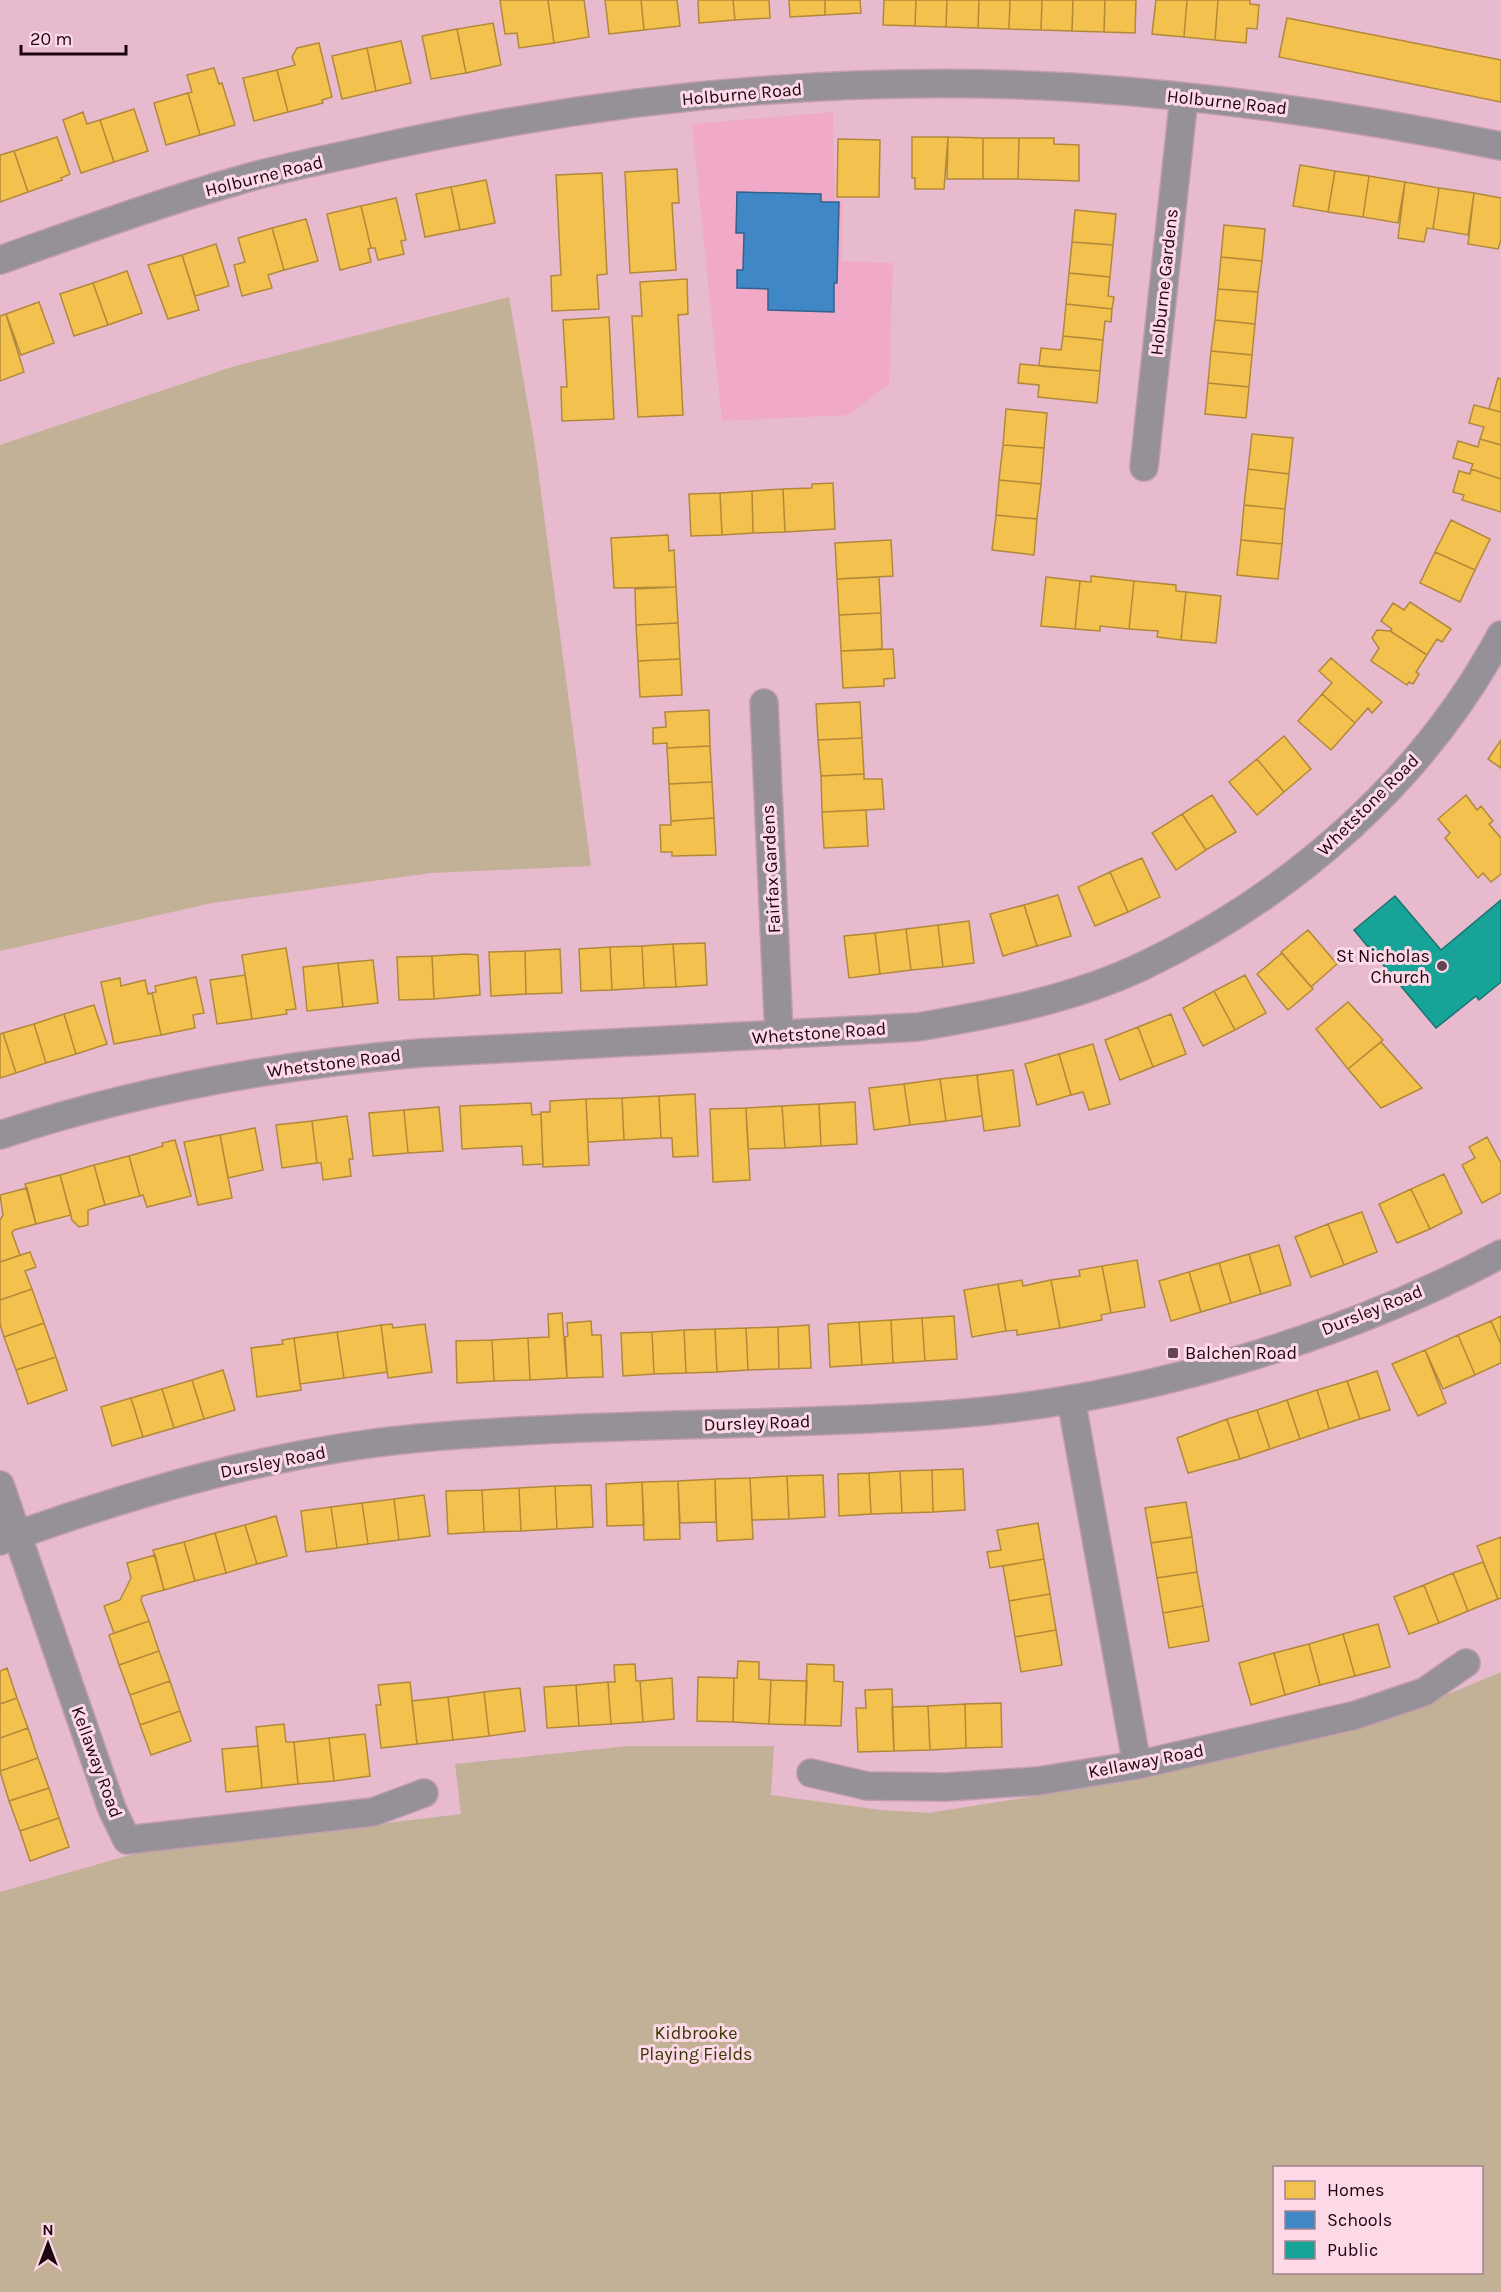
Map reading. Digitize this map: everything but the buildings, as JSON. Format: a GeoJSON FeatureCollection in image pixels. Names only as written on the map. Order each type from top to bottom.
{"type":"FeatureCollection","features":[{"type":"Feature","properties":{"kind":"street","name":"Holburne Road"},"geometry":{"type":"LineString","coordinates":[[0,260],[149,208],[243,179],[465,129],[590,108],[759,90],[897,84],[1066,87],[1259,104],[1400,126],[1501,146]]}},
{"type":"Feature","properties":{"kind":"street","name":"Holburne Gardens"},"geometry":{"type":"LineString","coordinates":[[1144,466],[1184,97]]}},
{"type":"Feature","properties":{"kind":"street","name":"Whetstone Road"},"geometry":{"type":"LineString","coordinates":[[0,1135],[61,1115],[162,1090],[258,1071],[420,1053],[918,1027],[1000,1013],[1080,990],[1143,966],[1210,930],[1286,881],[1338,839],[1390,789],[1432,740],[1489,657],[1501,635]]}},
{"type":"Feature","properties":{"kind":"street","name":"Fairfax Gardens"},"geometry":{"type":"LineString","coordinates":[[764,703],[779,1035]]}},
{"type":"Feature","properties":{"kind":"street","name":"Dursley Road"},"geometry":{"type":"LineString","coordinates":[[9,1538],[78,1513],[205,1476],[313,1453],[419,1438],[957,1414],[1071,1400],[1176,1377],[1280,1346],[1383,1308],[1501,1254]]}},
{"type":"Feature","properties":{"kind":"street"},"geometry":{"type":"LineString","coordinates":[[1071,1400],[1137,1765]]}},
{"type":"Feature","properties":{"kind":"street"},"geometry":{"type":"LineString","coordinates":[[0,1485],[9,1538]]}},
{"type":"Feature","properties":{"kind":"street","name":"Kellaway Road"},"geometry":{"type":"LineString","coordinates":[[9,1538],[112,1809],[128,1840],[374,1812],[424,1793]]}},
{"type":"Feature","properties":{"kind":"street","name":"Kellaway Road"},"geometry":{"type":"LineString","coordinates":[[811,1773],[867,1786],[946,1787],[1038,1781],[1137,1765],[1356,1715],[1424,1692],[1466,1663]]}},
{"type":"Feature","properties":{"kind":"shaded area"},"geometry":{"type":"Polygon","coordinates":[[[833,112],[835,200],[843,202],[842,261],[893,263],[889,384],[849,415],[722,421],[692,124],[833,112]]]}},
{"type":"Feature","properties":{"kind":"green space"},"geometry":{"type":"Polygon","coordinates":[[[509,297],[534,440],[591,866],[431,873],[212,903],[0,951],[0,445],[235,366],[509,297]]]}},
{"type":"Feature","properties":{"kind":"green space","name":"Kidbrooke Playing Fields"},"geometry":{"type":"Polygon","coordinates":[[[1501,1672],[1501,2292],[0,2292],[0,1892],[134,1854],[461,1814],[455,1764],[628,1746],[774,1746],[771,1795],[881,1810],[928,1813],[1130,1781],[1363,1724],[1501,1672]]]}},
{"type":"Feature","properties":{"kind":"place","name":"St Nicholas Church"},"geometry":{"type":"Point","coordinates":[1442,966]}},
{"type":"Feature","properties":{"kind":"place","name":"Balchen Road"},"geometry":{"type":"Point","coordinates":[1173,1353]}}]}
